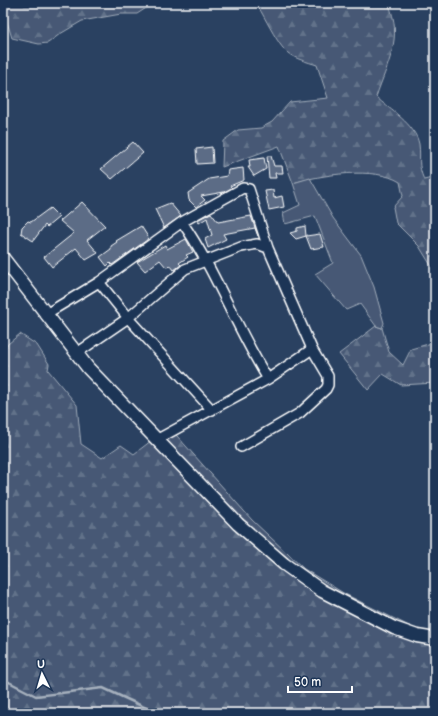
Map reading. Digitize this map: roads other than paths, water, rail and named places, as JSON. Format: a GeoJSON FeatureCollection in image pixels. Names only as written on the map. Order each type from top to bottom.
{"type":"FeatureCollection","features":[{"type":"Feature","properties":{"kind":"street"},"geometry":{"type":"LineString","coordinates":[[46,314],[99,282],[182,222],[246,188],[268,248],[312,349],[328,376],[328,385],[326,389],[300,413],[241,446]]}},
{"type":"Feature","properties":{"kind":"street"},"geometry":{"type":"LineString","coordinates":[[182,222],[205,260],[245,341],[268,379]]}},
{"type":"Feature","properties":{"kind":"street"},"geometry":{"type":"LineString","coordinates":[[77,353],[128,318],[185,269],[205,260],[249,245],[263,245],[268,248]]}},
{"type":"Feature","properties":{"kind":"street"},"geometry":{"type":"LineString","coordinates":[[3,258],[99,380],[238,524],[306,581],[342,602],[394,628],[417,636],[435,639]]}},
{"type":"Feature","properties":{"kind":"street"},"geometry":{"type":"LineString","coordinates":[[99,282],[128,318],[212,410]]}},
{"type":"Feature","properties":{"kind":"street"},"geometry":{"type":"LineString","coordinates":[[156,440],[268,379],[312,349]]}},
{"type":"Feature","properties":{"kind":"waterway"},"geometry":{"type":"LineString","coordinates":[[3,679],[36,696],[103,688],[157,713]]}}]}
